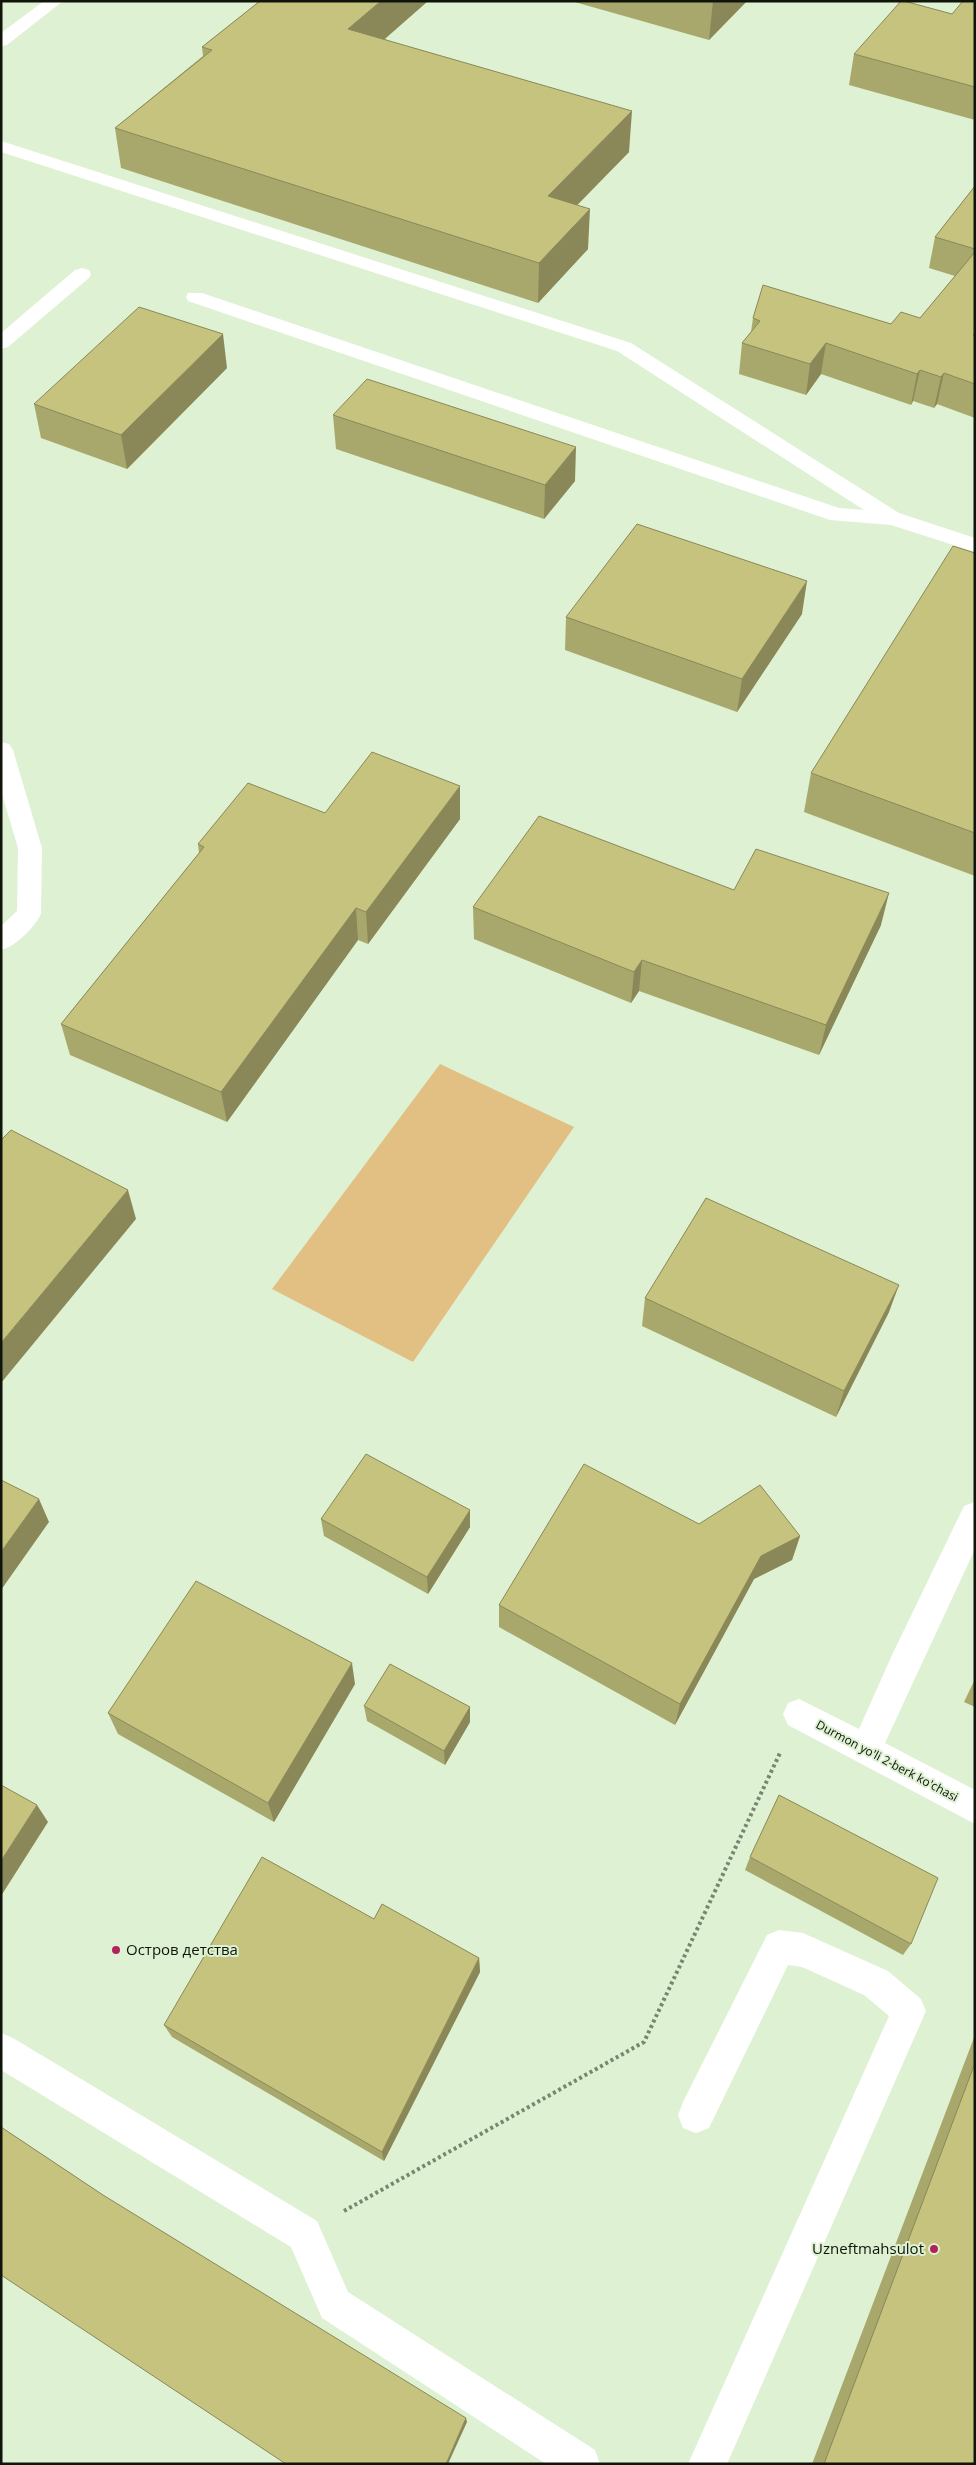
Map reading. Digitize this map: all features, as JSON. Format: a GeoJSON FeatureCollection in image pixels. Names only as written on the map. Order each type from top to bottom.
{"type":"FeatureCollection","features":[{"type":"Feature","properties":{"kind":"lane"},"geometry":{"type":"LineString","coordinates":[[1,41],[56,1]]}},
{"type":"Feature","properties":{"kind":"lane"},"geometry":{"type":"LineString","coordinates":[[1,146],[624,347],[892,518],[975,545]]}},
{"type":"Feature","properties":{"kind":"lane"},"geometry":{"type":"LineString","coordinates":[[1,343],[82,274]]}},
{"type":"Feature","properties":{"kind":"lane"},"geometry":{"type":"LineString","coordinates":[[195,297],[837,515],[892,518]]}},
{"type":"Feature","properties":{"kind":"lane"},"geometry":{"type":"LineString","coordinates":[[1,750],[30,848],[29,914],[1,941]]}},
{"type":"Feature","properties":{"kind":"lane"},"geometry":{"type":"LineString","coordinates":[[866,1750],[903,1666],[975,1516]]}},
{"type":"Feature","properties":{"kind":"lane","name":"Durmon yo'li 2-berk ko'chasi"},"geometry":{"type":"LineString","coordinates":[[798,1714],[975,1808]]}},
{"type":"Feature","properties":{"kind":"lane"},"geometry":{"type":"LineString","coordinates":[[696,2115],[779,1947],[803,1950],[876,1984],[909,2011],[707,2464]]}},
{"type":"Feature","properties":{"kind":"lane"},"geometry":{"type":"LineString","coordinates":[[1,2050],[304,2234],[335,2305],[580,2464]]}},
{"type":"Feature","properties":{"kind":"path"},"geometry":{"type":"LineString","coordinates":[[304,2234],[644,2042],[798,1714]]}},
{"type":"Feature","properties":{"kind":"shaded area"},"geometry":{"type":"Polygon","coordinates":[[[440,1064],[574,1127],[413,1362],[272,1289],[440,1064]]]}},
{"type":"Feature","properties":{"kind":"building"},"geometry":{"type":"Polygon","coordinates":[[[260,1],[381,1],[348,29],[632,111],[548,196],[590,209],[539,263],[115,128],[212,50],[202,47],[260,1]]]}},
{"type":"Feature","properties":{"kind":"building"},"geometry":{"type":"Polygon","coordinates":[[[901,1],[952,14],[963,1],[975,1],[975,87],[854,54],[901,1]]]}},
{"type":"Feature","properties":{"kind":"building"},"geometry":{"type":"Polygon","coordinates":[[[975,186],[975,249],[935,237],[975,186]]]}},
{"type":"Feature","properties":{"kind":"building"},"geometry":{"type":"Polygon","coordinates":[[[975,252],[975,334],[973,335],[975,336],[975,384],[944,373],[941,377],[920,370],[917,374],[826,343],[810,364],[742,343],[760,321],[753,318],[763,285],[891,324],[901,312],[920,318],[975,252]]]}},
{"type":"Feature","properties":{"kind":"building"},"geometry":{"type":"Polygon","coordinates":[[[139,307],[223,334],[121,435],[34,404],[139,307]]]}},
{"type":"Feature","properties":{"kind":"building"},"geometry":{"type":"Polygon","coordinates":[[[367,379],[576,447],[545,485],[333,415],[367,379]]]}},
{"type":"Feature","properties":{"kind":"building"},"geometry":{"type":"Polygon","coordinates":[[[637,524],[807,581],[742,679],[566,617],[637,524]]]}},
{"type":"Feature","properties":{"kind":"building"},"geometry":{"type":"Polygon","coordinates":[[[953,546],[975,553],[975,833],[811,773],[953,546]]]}},
{"type":"Feature","properties":{"kind":"building"},"geometry":{"type":"Polygon","coordinates":[[[372,752],[460,786],[366,912],[356,908],[221,1092],[61,1024],[204,847],[198,844],[248,783],[325,813],[372,752]]]}},
{"type":"Feature","properties":{"kind":"building"},"geometry":{"type":"Polygon","coordinates":[[[539,816],[734,890],[756,849],[889,893],[826,1025],[642,960],[634,972],[473,907],[539,816]]]}},
{"type":"Feature","properties":{"kind":"building"},"geometry":{"type":"Polygon","coordinates":[[[11,1130],[128,1190],[1,1343],[1,1140],[11,1130]]]}},
{"type":"Feature","properties":{"kind":"building"},"geometry":{"type":"Polygon","coordinates":[[[706,1198],[899,1285],[844,1391],[645,1298],[706,1198]]]}},
{"type":"Feature","properties":{"kind":"building"},"geometry":{"type":"Polygon","coordinates":[[[366,1454],[470,1510],[427,1577],[321,1519],[366,1454]]]}},
{"type":"Feature","properties":{"kind":"building"},"geometry":{"type":"Polygon","coordinates":[[[584,1464],[699,1524],[760,1485],[800,1536],[761,1556],[680,1704],[499,1605],[584,1464]]]}},
{"type":"Feature","properties":{"kind":"building"},"geometry":{"type":"Polygon","coordinates":[[[1,1480],[39,1499],[1,1552],[1,1480]]]}},
{"type":"Feature","properties":{"kind":"building"},"geometry":{"type":"Polygon","coordinates":[[[196,1581],[352,1663],[268,1803],[108,1713],[196,1581]]]}},
{"type":"Feature","properties":{"kind":"building"},"geometry":{"type":"Polygon","coordinates":[[[390,1664],[470,1707],[444,1751],[364,1706],[390,1664]]]}},
{"type":"Feature","properties":{"kind":"building"},"geometry":{"type":"Polygon","coordinates":[[[1,1785],[37,1805],[1,1861],[1,1785]]]}},
{"type":"Feature","properties":{"kind":"building"},"geometry":{"type":"Polygon","coordinates":[[[779,1795],[938,1878],[911,1944],[750,1857],[779,1795]]]}},
{"type":"Feature","properties":{"kind":"building"},"geometry":{"type":"Polygon","coordinates":[[[262,1857],[374,1919],[382,1904],[479,1958],[382,2152],[164,2025],[262,1857]]]}},
{"type":"Feature","properties":{"kind":"building","name":"Uzneftmahsulot"},"geometry":{"type":"Polygon","coordinates":[[[975,2063],[975,2464],[824,2464],[975,2063]]]}},
{"type":"Feature","properties":{"kind":"building"},"geometry":{"type":"Polygon","coordinates":[[[1,2127],[103,2195],[466,2418],[446,2464],[286,2464],[1,2275],[1,2127]]]}},
{"type":"Feature","properties":{"kind":"place","name":"Остров детства"},"geometry":{"type":"Point","coordinates":[116,1950]}},
{"type":"Feature","properties":{"kind":"place","name":"Uzneftmahsulot"},"geometry":{"type":"Point","coordinates":[934,2249]}}]}
